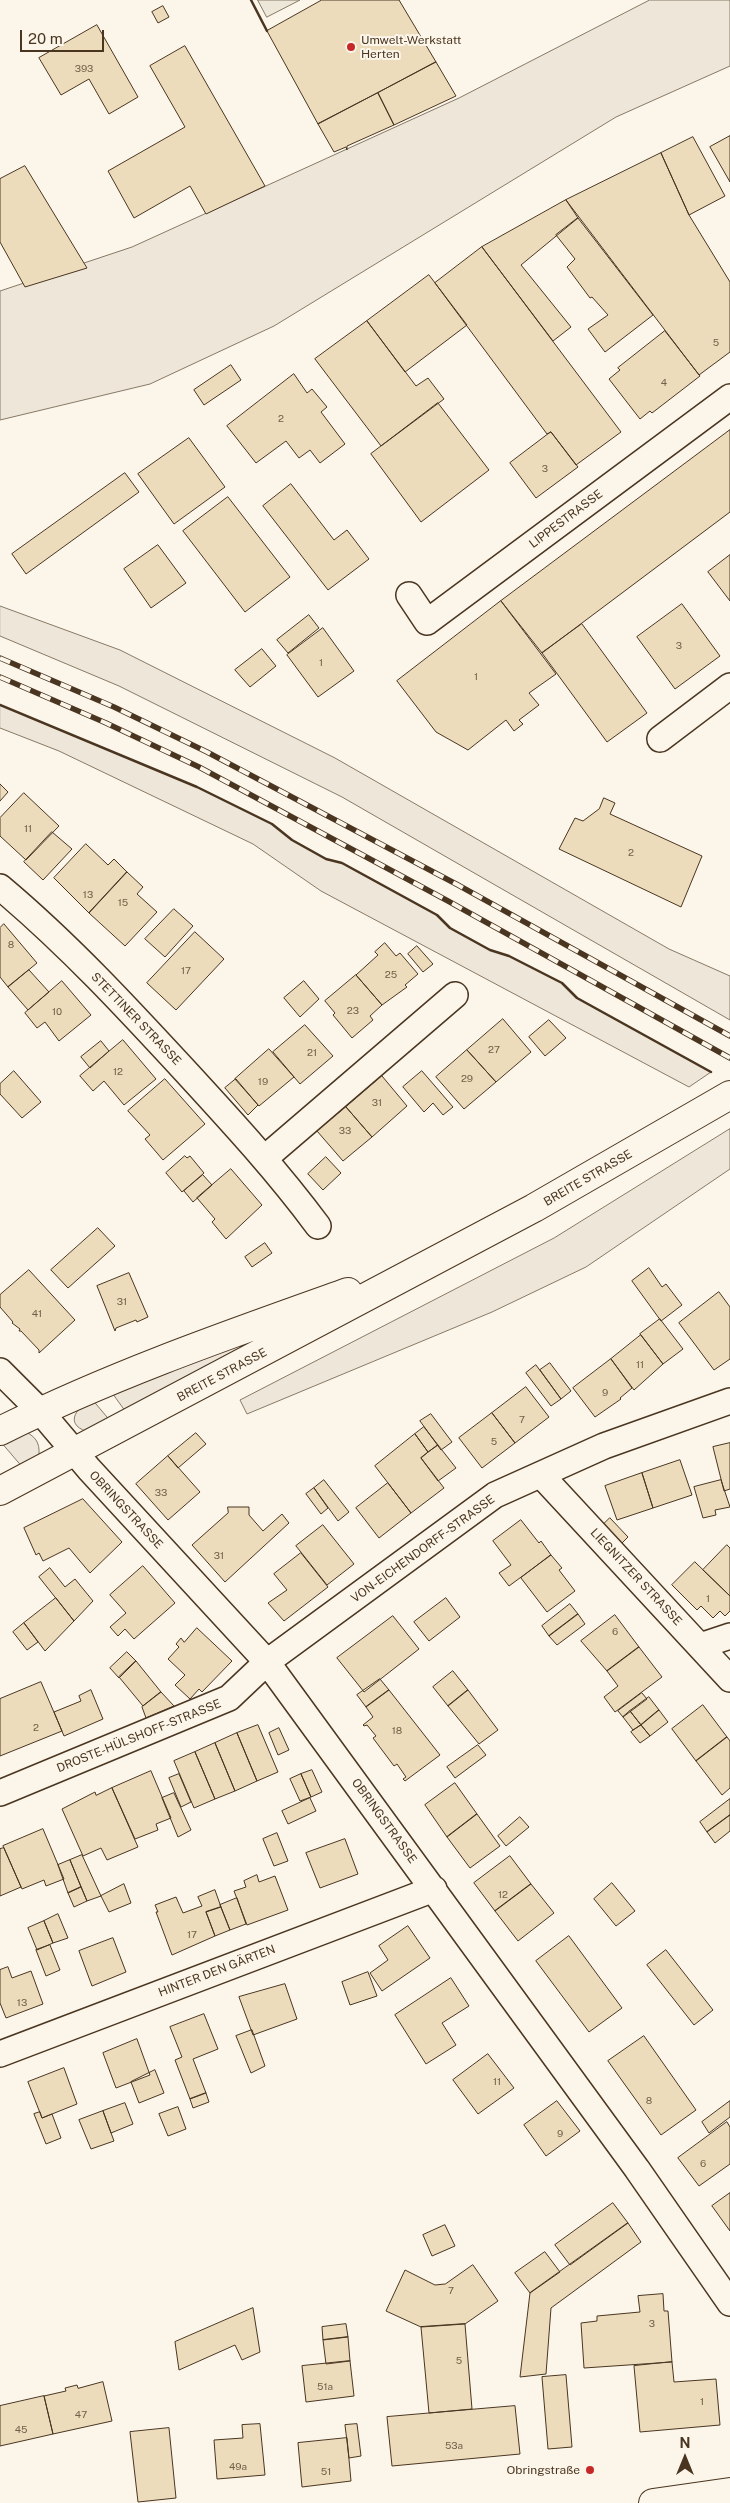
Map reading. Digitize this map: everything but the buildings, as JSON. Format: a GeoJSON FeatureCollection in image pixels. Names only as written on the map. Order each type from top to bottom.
{"type":"FeatureCollection","features":[{"type":"Feature","properties":{"kind":"street","name":"LIPPESTRASSE"},"geometry":{"type":"LineString","coordinates":[[409,595],[427,622],[730,397]]}},
{"type":"Feature","properties":{"kind":"street"},"geometry":{"type":"LineString","coordinates":[[660,739],[730,686]]}},
{"type":"Feature","properties":{"kind":"street","name":"STETTINER STRASSE"},"geometry":{"type":"LineString","coordinates":[[0,887],[33,915],[96,976],[265,1158],[318,1226]]}},
{"type":"Feature","properties":{"kind":"street"},"geometry":{"type":"LineString","coordinates":[[265,1158],[455,995]]}},
{"type":"Feature","properties":{"kind":"street","name":"BREITE STRASSE"},"geometry":{"type":"LineString","coordinates":[[0,1491],[534,1208],[724,1099]]}},
{"type":"Feature","properties":{"kind":"street","name":"BREITE STRASSE"},"geometry":{"type":"LineString","coordinates":[[0,1431],[40,1411],[201,1345],[442,1256]]}},
{"type":"Feature","properties":{"kind":"street","name":"OBRINGSTRASSE"},"geometry":{"type":"LineString","coordinates":[[0,1371],[40,1411],[94,1475],[267,1662],[434,1888],[676,2223],[730,2303]]}},
{"type":"Feature","properties":{"kind":"street","name":"VON-EICHENDORFF-STRASSE"},"geometry":{"type":"LineString","coordinates":[[267,1662],[495,1494],[604,1446],[730,1401]]}},
{"type":"Feature","properties":{"kind":"street","name":"LIEGNITZER STRASSE"},"geometry":{"type":"LineString","coordinates":[[541,1475],[730,1679]]}},
{"type":"Feature","properties":{"kind":"street"},"geometry":{"type":"LineString","coordinates":[[700,1646],[730,1636]]}},
{"type":"Feature","properties":{"kind":"street","name":"DROSTE-HÜLSHOFF-STRASSE"},"geometry":{"type":"LineString","coordinates":[[0,1793],[229,1698],[267,1662]]}},
{"type":"Feature","properties":{"kind":"street","name":"HINTER DEN GÄRTEN"},"geometry":{"type":"LineString","coordinates":[[0,2054],[434,1888]]}},
{"type":"Feature","properties":{"kind":"street"},"geometry":{"type":"LineString","coordinates":[[654,2503],[730,2492]]}},
{"type":"Feature","properties":{"kind":"shaded area"},"geometry":{"type":"Polygon","coordinates":[[[258,0],[300,0],[267,17],[258,0]]]}},
{"type":"Feature","properties":{"kind":"shaded area"},"geometry":{"type":"Polygon","coordinates":[[[650,0],[730,0],[730,66],[616,117],[274,326],[150,384],[0,420],[0,291],[132,247],[459,98],[650,0]]]}},
{"type":"Feature","properties":{"kind":"shaded area"},"geometry":{"type":"Polygon","coordinates":[[[0,606],[120,650],[335,758],[669,949],[730,976],[730,1020],[342,797],[119,686],[0,636],[0,606]]]}},
{"type":"Feature","properties":{"kind":"shaded area"},"geometry":{"type":"Polygon","coordinates":[[[0,705],[197,787],[272,824],[292,840],[326,859],[342,863],[437,915],[450,928],[490,950],[509,956],[562,983],[577,998],[711,1072],[689,1087],[321,891],[253,844],[59,751],[0,728],[0,705]]]}},
{"type":"Feature","properties":{"kind":"shaded area"},"geometry":{"type":"Polygon","coordinates":[[[730,1129],[730,1169],[586,1267],[492,1312],[247,1414],[240,1400],[554,1238],[730,1129]]]}},
{"type":"Feature","properties":{"kind":"shaded area"},"geometry":{"type":"Polygon","coordinates":[[[250,1336],[258,1349],[128,1415],[110,1390],[250,1336]]]}},
{"type":"Feature","properties":{"kind":"shaded area"},"geometry":{"type":"Polygon","coordinates":[[[91,1398],[112,1423],[91,1433],[77,1426],[74,1422],[74,1417],[80,1407],[91,1398]]]}},
{"type":"Feature","properties":{"kind":"shaded area"},"geometry":{"type":"Polygon","coordinates":[[[24,1431],[36,1440],[39,1446],[39,1455],[24,1469],[0,1441],[24,1431]]]}},
{"type":"Feature","properties":{"kind":"railway"},"geometry":{"type":"LineString","coordinates":[[0,658],[114,707],[207,752],[458,885],[730,1036]]}},
{"type":"Feature","properties":{"kind":"railway"},"geometry":{"type":"LineString","coordinates":[[0,677],[106,723],[199,767],[448,901],[730,1058]]}},
{"type":"Feature","properties":{"kind":"wall"},"geometry":{"type":"LineString","coordinates":[[251,0],[267,31]]}},
{"type":"Feature","properties":{"kind":"wall"},"geometry":{"type":"LineString","coordinates":[[0,705],[197,787],[272,824],[292,840],[326,859],[342,863],[437,915],[450,928],[490,950],[509,956],[562,983],[577,998],[711,1072]]}},
{"type":"Feature","properties":{"kind":"place","name":"Umwelt-Werkstatt Herten"},"geometry":{"type":"Point","coordinates":[351,47]}},
{"type":"Feature","properties":{"kind":"place","name":"Obringstraße"},"geometry":{"type":"Point","coordinates":[590,2470]}}]}
